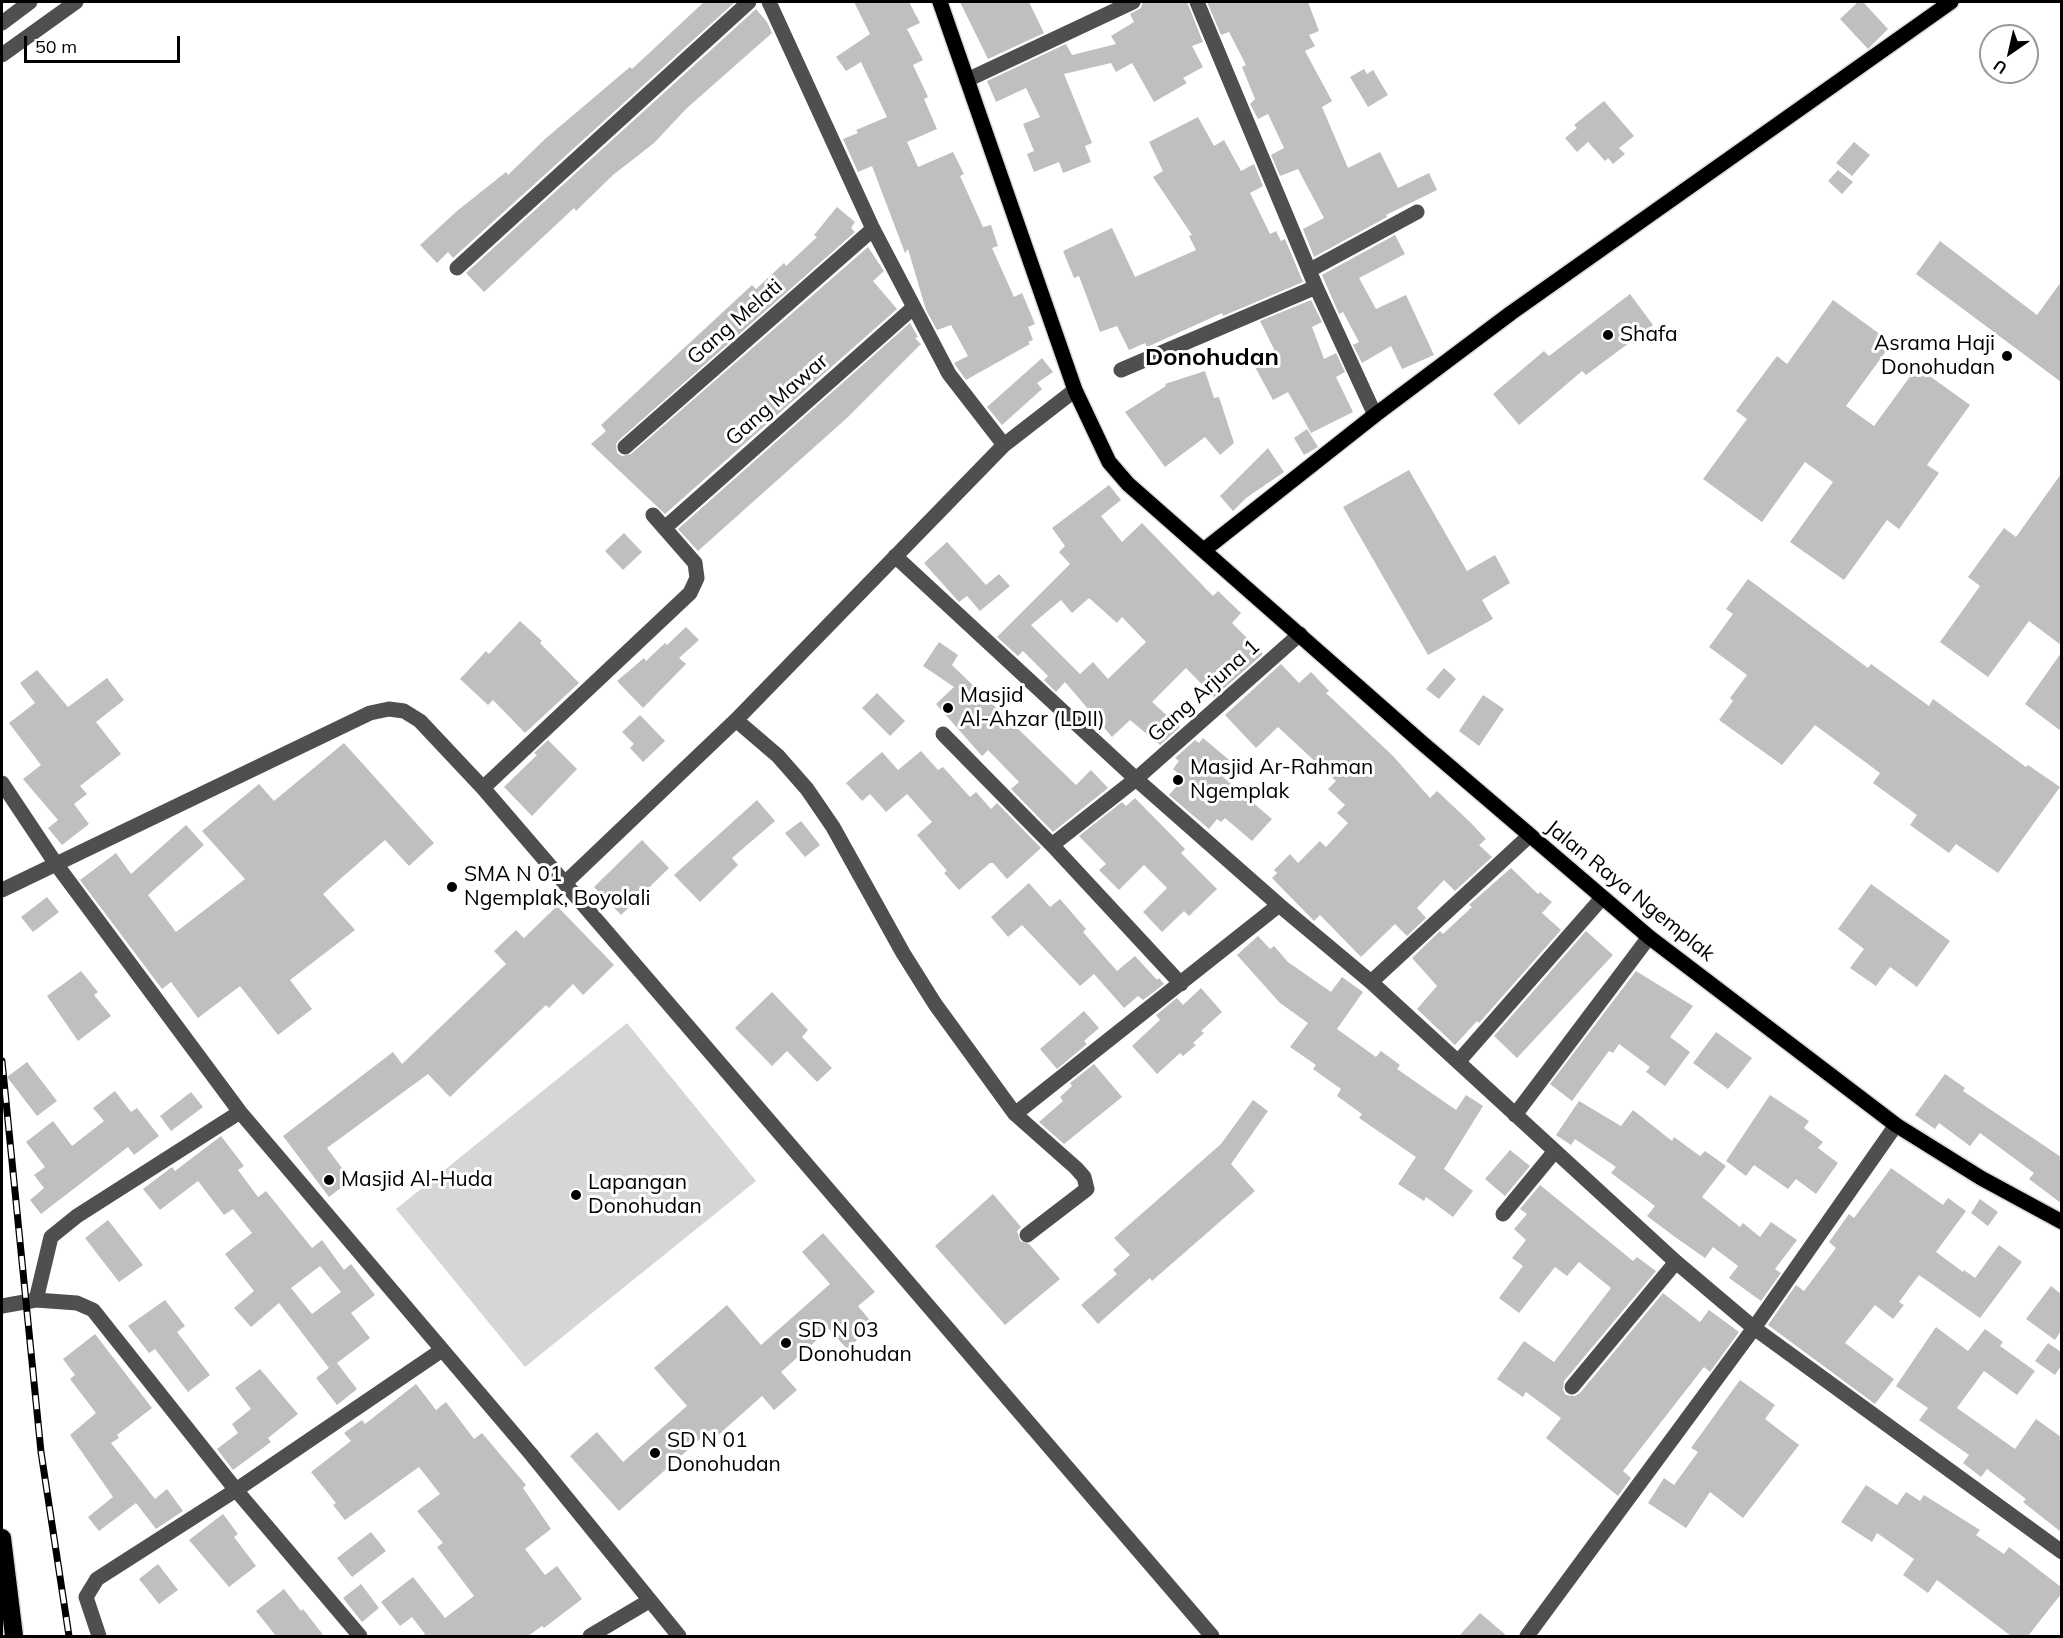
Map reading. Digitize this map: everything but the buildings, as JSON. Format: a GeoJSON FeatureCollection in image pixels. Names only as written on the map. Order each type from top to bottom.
{"type":"FeatureCollection","features":[{"type":"Feature","properties":{"kind":"highway"},"geometry":{"type":"LineString","coordinates":[[2,1538],[14,1636]]}},
{"type":"Feature","properties":{"kind":"main road","name":"Jalan Raya Ngemplak"},"geometry":{"type":"LineString","coordinates":[[940,2],[1075,390],[1109,462],[1128,484],[1529,836],[1649,937],[1896,1125],[1981,1178],[2061,1222]]}},
{"type":"Feature","properties":{"kind":"main road"},"geometry":{"type":"LineString","coordinates":[[1204,550],[1375,415],[1511,314],[1951,2]]}},
{"type":"Feature","properties":{"kind":"street"},"geometry":{"type":"LineString","coordinates":[[2,23],[30,2]]}},
{"type":"Feature","properties":{"kind":"street"},"geometry":{"type":"LineString","coordinates":[[2,56],[76,2]]}},
{"type":"Feature","properties":{"kind":"street"},"geometry":{"type":"LineString","coordinates":[[457,268],[749,2]]}},
{"type":"Feature","properties":{"kind":"street"},"geometry":{"type":"LineString","coordinates":[[769,2],[873,229],[914,307],[950,374],[1004,445]]}},
{"type":"Feature","properties":{"kind":"street"},"geometry":{"type":"LineString","coordinates":[[967,80],[1133,2]]}},
{"type":"Feature","properties":{"kind":"street"},"geometry":{"type":"LineString","coordinates":[[1197,2],[1317,287],[1375,415]]}},
{"type":"Feature","properties":{"kind":"street"},"geometry":{"type":"LineString","coordinates":[[1310,270],[1417,212]]}},
{"type":"Feature","properties":{"kind":"street","name":"Gang Melati"},"geometry":{"type":"LineString","coordinates":[[625,447],[873,229]]}},
{"type":"Feature","properties":{"kind":"street"},"geometry":{"type":"LineString","coordinates":[[1121,370],[1317,287]]}},
{"type":"Feature","properties":{"kind":"street","name":"Gang Mawar"},"geometry":{"type":"LineString","coordinates":[[668,525],[914,307]]}},
{"type":"Feature","properties":{"kind":"street"},"geometry":{"type":"LineString","coordinates":[[565,883],[736,720],[1004,445],[1075,390]]}},
{"type":"Feature","properties":{"kind":"street"},"geometry":{"type":"LineString","coordinates":[[483,788],[690,593],[697,578],[695,563],[653,515]]}},
{"type":"Feature","properties":{"kind":"street"},"geometry":{"type":"LineString","coordinates":[[895,556],[1136,779],[1279,906],[1371,982],[1676,1262],[1754,1328],[2061,1552]]}},
{"type":"Feature","properties":{"kind":"street","name":"Gang Arjuna 1"},"geometry":{"type":"LineString","coordinates":[[1052,845],[1136,779],[1300,634]]}},
{"type":"Feature","properties":{"kind":"street"},"geometry":{"type":"LineString","coordinates":[[2,890],[370,713],[389,709],[404,711],[420,721],[483,788],[976,1365],[1212,1636]]}},
{"type":"Feature","properties":{"kind":"street"},"geometry":{"type":"LineString","coordinates":[[736,720],[778,756],[807,789],[833,827],[935,1004],[1015,1114],[1084,1177],[1087,1189],[1027,1235]]}},
{"type":"Feature","properties":{"kind":"street"},"geometry":{"type":"LineString","coordinates":[[943,734],[1052,845],[1181,984]]}},
{"type":"Feature","properties":{"kind":"street"},"geometry":{"type":"LineString","coordinates":[[2,783],[56,864],[240,1112],[531,1454],[679,1636]]}},
{"type":"Feature","properties":{"kind":"street"},"geometry":{"type":"LineString","coordinates":[[1371,982],[1529,836]]}},
{"type":"Feature","properties":{"kind":"street"},"geometry":{"type":"LineString","coordinates":[[1458,1062],[1602,898]]}},
{"type":"Feature","properties":{"kind":"street"},"geometry":{"type":"LineString","coordinates":[[1015,1114],[1279,906]]}},
{"type":"Feature","properties":{"kind":"street"},"geometry":{"type":"LineString","coordinates":[[1515,1115],[1649,937]]}},
{"type":"Feature","properties":{"kind":"street"},"geometry":{"type":"LineString","coordinates":[[36,1300],[51,1237],[77,1216],[240,1112]]}},
{"type":"Feature","properties":{"kind":"street"},"geometry":{"type":"LineString","coordinates":[[1527,1636],[1754,1328],[1896,1125]]}},
{"type":"Feature","properties":{"kind":"street"},"geometry":{"type":"LineString","coordinates":[[1503,1214],[1554,1151]]}},
{"type":"Feature","properties":{"kind":"street"},"geometry":{"type":"LineString","coordinates":[[1572,1387],[1676,1262]]}},
{"type":"Feature","properties":{"kind":"street"},"geometry":{"type":"LineString","coordinates":[[2,1305],[36,1300],[77,1303],[93,1311],[236,1490],[360,1636]]}},
{"type":"Feature","properties":{"kind":"street"},"geometry":{"type":"LineString","coordinates":[[99,1636],[86,1597],[97,1579],[236,1490],[442,1350]]}},
{"type":"Feature","properties":{"kind":"street"},"geometry":{"type":"LineString","coordinates":[[590,1636],[649,1601]]}},
{"type":"Feature","properties":{"kind":"shaded area","name":"Lapangan Donohudan"},"geometry":{"type":"Polygon","coordinates":[[[627,1023],[756,1181],[525,1367],[396,1209],[627,1023]]]}},
{"type":"Feature","properties":{"kind":"railway"},"geometry":{"type":"LineString","coordinates":[[2,1061],[41,1452],[69,1636]]}},
{"type":"Feature","properties":{"kind":"place","name":"Shafa"},"geometry":{"type":"Point","coordinates":[1608,335]}},
{"type":"Feature","properties":{"kind":"place","name":"Asrama Haji Donohudan"},"geometry":{"type":"Point","coordinates":[2007,356]}},
{"type":"Feature","properties":{"kind":"place","name":"Masjid Al-Ahzar (LDII)"},"geometry":{"type":"Point","coordinates":[948,708]}},
{"type":"Feature","properties":{"kind":"place","name":"Masjid Ar-Rahman Ngemplak"},"geometry":{"type":"Point","coordinates":[1178,780]}},
{"type":"Feature","properties":{"kind":"place","name":"SMA N 01 Ngemplak, Boyolali"},"geometry":{"type":"Point","coordinates":[452,887]}},
{"type":"Feature","properties":{"kind":"place","name":"Masjid Al-Huda"},"geometry":{"type":"Point","coordinates":[329,1180]}},
{"type":"Feature","properties":{"kind":"place","name":"Lapangan Donohudan"},"geometry":{"type":"Point","coordinates":[576,1195]}},
{"type":"Feature","properties":{"kind":"place","name":"SD N 03 Donohudan"},"geometry":{"type":"Point","coordinates":[786,1343]}},
{"type":"Feature","properties":{"kind":"place","name":"SD N 01 Donohudan"},"geometry":{"type":"Point","coordinates":[655,1453]}},
{"type":"Feature","properties":{"kind":"district","name":"Donohudan"},"geometry":{"type":"Point","coordinates":[1212,358]}}]}
